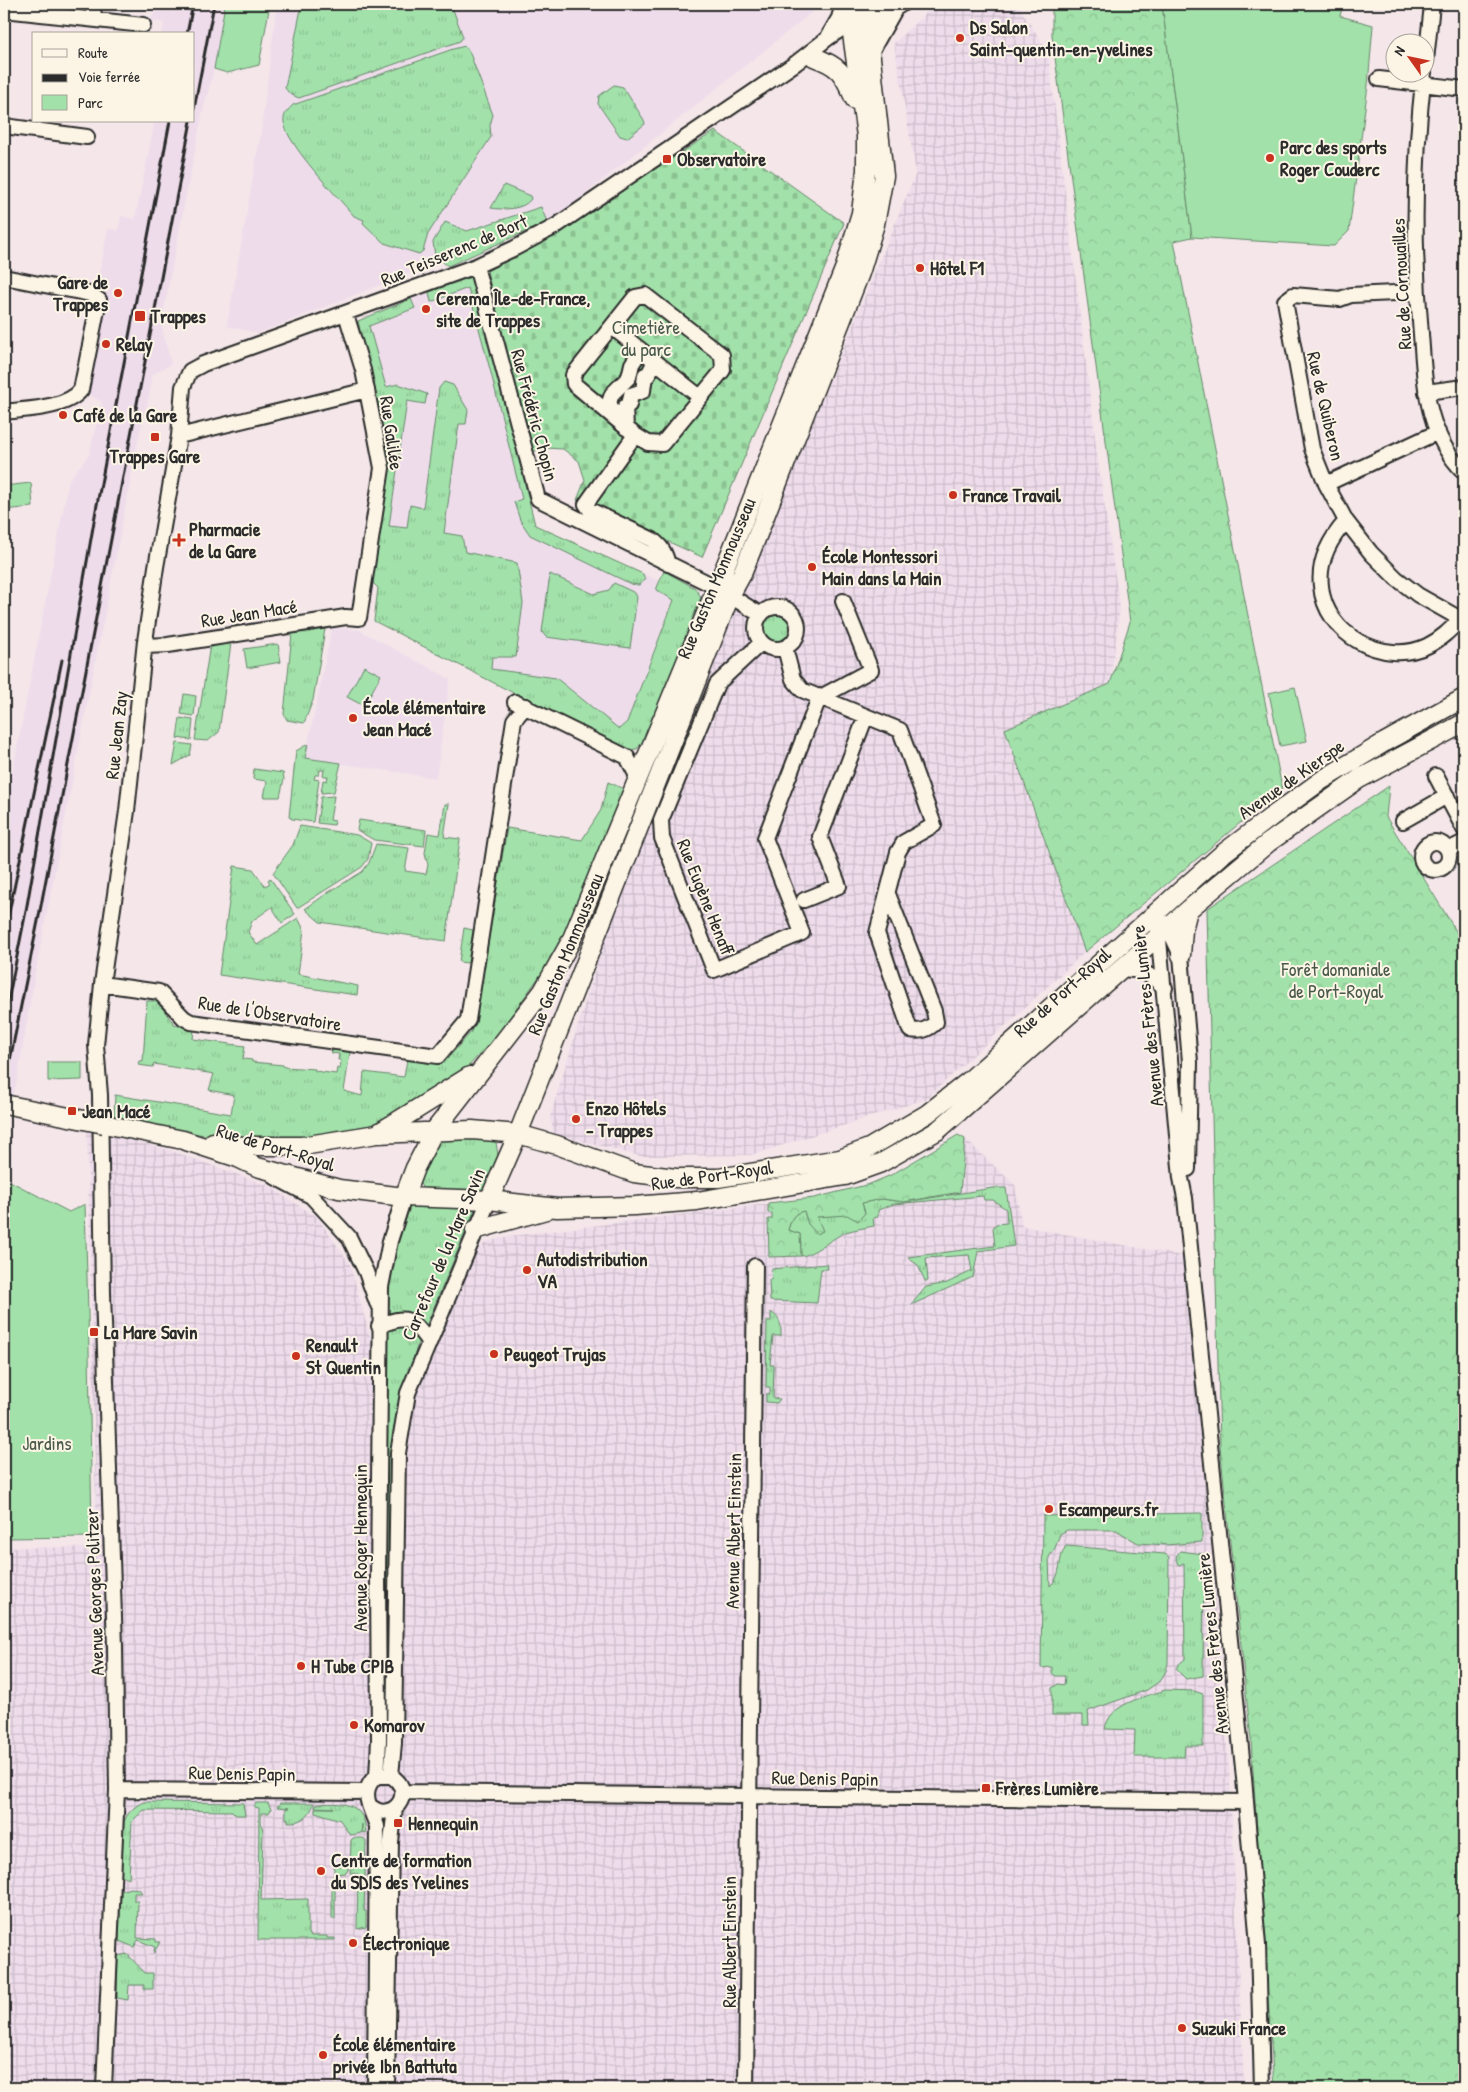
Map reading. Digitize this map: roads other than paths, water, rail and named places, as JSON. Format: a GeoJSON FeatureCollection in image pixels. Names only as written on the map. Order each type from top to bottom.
{"type":"FeatureCollection","features":[{"type":"Feature","properties":{"kind":"main road"},"geometry":{"type":"LineString","coordinates":[[848,4],[862,18],[870,114]]}},
{"type":"Feature","properties":{"kind":"main road","name":"Rue Gaston Monmousseau"},"geometry":{"type":"LineString","coordinates":[[518,1134],[845,267],[861,213],[866,170],[866,136],[870,114],[872,50],[862,18]]}},
{"type":"Feature","properties":{"kind":"main road"},"geometry":{"type":"LineString","coordinates":[[814,56],[827,61],[842,72],[870,114]]}},
{"type":"Feature","properties":{"kind":"main road","name":"Rue Gaston Monmousseau"},"geometry":{"type":"LineString","coordinates":[[481,1068],[543,991],[571,941],[649,752],[723,592]]}},
{"type":"Feature","properties":{"kind":"main road","name":"Avenue de Kierspe"},"geometry":{"type":"LineString","coordinates":[[1156,913],[1221,855],[1322,780],[1464,698]]}},
{"type":"Feature","properties":{"kind":"main road","name":"Avenue de Kierspe"},"geometry":{"type":"LineString","coordinates":[[1163,932],[1268,843],[1359,779],[1464,722]]}},
{"type":"Feature","properties":{"kind":"main road"},"geometry":{"type":"LineString","coordinates":[[1181,955],[1183,930],[1188,910]]}},
{"type":"Feature","properties":{"kind":"main road","name":"Rue de Port-Royal"},"geometry":{"type":"LineString","coordinates":[[4,1104],[183,1140],[242,1146],[302,1146],[377,1134],[434,1131],[472,1130],[518,1134],[557,1145],[634,1173],[676,1178],[718,1178],[840,1159],[868,1148],[927,1114],[970,1080],[1156,913]]}},
{"type":"Feature","properties":{"kind":"main road","name":"Rue de Port-Royal"},"geometry":{"type":"LineString","coordinates":[[183,1140],[238,1158],[257,1168],[339,1189],[404,1197],[488,1200],[557,1208],[635,1206],[697,1201],[845,1176],[880,1163],[937,1131],[1163,932]]}},
{"type":"Feature","properties":{"kind":"main road"},"geometry":{"type":"LineString","coordinates":[[377,1134],[420,1109],[481,1068]]}},
{"type":"Feature","properties":{"kind":"main road","name":"Carrefour de la Mare Savin"},"geometry":{"type":"LineString","coordinates":[[404,1197],[415,1168],[434,1131],[481,1068]]}},
{"type":"Feature","properties":{"kind":"main road","name":"Carrefour de la Mare Savin"},"geometry":{"type":"LineString","coordinates":[[488,1200],[518,1134]]}},
{"type":"Feature","properties":{"kind":"main road"},"geometry":{"type":"LineString","coordinates":[[475,1230],[557,1208]]}},
{"type":"Feature","properties":{"kind":"street"},"geometry":{"type":"LineString","coordinates":[[92,19],[94,4]]}},
{"type":"Feature","properties":{"kind":"street"},"geometry":{"type":"LineString","coordinates":[[828,38],[839,18],[843,4]]}},
{"type":"Feature","properties":{"kind":"street"},"geometry":{"type":"LineString","coordinates":[[1429,32],[1432,5]]}},
{"type":"Feature","properties":{"kind":"street"},"geometry":{"type":"LineString","coordinates":[[862,18],[898,7]]}},
{"type":"Feature","properties":{"kind":"street"},"geometry":{"type":"LineString","coordinates":[[872,50],[898,7]]}},
{"type":"Feature","properties":{"kind":"street"},"geometry":{"type":"LineString","coordinates":[[4,10],[143,25]]}},
{"type":"Feature","properties":{"kind":"street","name":"Rue Teisserenc de Bort"},"geometry":{"type":"LineString","coordinates":[[184,381],[190,371],[202,364],[476,266],[515,248],[556,226],[796,63],[828,38],[862,18]]}},
{"type":"Feature","properties":{"kind":"street","name":"Rue Teisserenc de Bort"},"geometry":{"type":"LineString","coordinates":[[796,63],[814,56],[862,18]]}},
{"type":"Feature","properties":{"kind":"street"},"geometry":{"type":"LineString","coordinates":[[1379,79],[1386,79]]}},
{"type":"Feature","properties":{"kind":"street","name":"Rue de Cornouailles"},"geometry":{"type":"LineString","coordinates":[[1423,82],[1416,188],[1417,292],[1426,392],[1438,432],[1446,448],[1464,472]]}},
{"type":"Feature","properties":{"kind":"street"},"geometry":{"type":"LineString","coordinates":[[1435,82],[1464,89]]}},
{"type":"Feature","properties":{"kind":"street"},"geometry":{"type":"LineString","coordinates":[[4,126],[87,137]]}},
{"type":"Feature","properties":{"kind":"street","name":"Rue Frédéric Chopin"},"geometry":{"type":"LineString","coordinates":[[476,266],[538,499],[723,592],[761,615]]}},
{"type":"Feature","properties":{"kind":"street"},"geometry":{"type":"LineString","coordinates":[[4,277],[90,294],[99,300],[80,390],[67,402],[35,409],[4,412]]}},
{"type":"Feature","properties":{"kind":"street","name":"Rue de Quiberon"},"geometry":{"type":"LineString","coordinates":[[1417,292],[1351,295],[1340,299],[1293,295],[1285,302],[1312,449],[1326,484],[1346,521],[1371,553],[1396,578],[1418,595],[1462,621]]}},
{"type":"Feature","properties":{"kind":"street"},"geometry":{"type":"LineString","coordinates":[[645,295],[722,354],[723,370],[700,397],[662,444],[648,443],[626,428],[574,384],[573,375],[635,297],[645,295]]}},
{"type":"Feature","properties":{"kind":"street","name":"Rue Galilée"},"geometry":{"type":"LineString","coordinates":[[346,314],[367,390],[382,468],[359,618]]}},
{"type":"Feature","properties":{"kind":"street"},"geometry":{"type":"LineString","coordinates":[[612,327],[641,350]]}},
{"type":"Feature","properties":{"kind":"street"},"geometry":{"type":"LineString","coordinates":[[641,350],[641,385],[626,428],[586,504],[587,507],[653,540],[660,546],[668,564]]}},
{"type":"Feature","properties":{"kind":"street"},"geometry":{"type":"LineString","coordinates":[[626,428],[609,403],[612,394],[629,377],[632,364],[641,350]]}},
{"type":"Feature","properties":{"kind":"street","name":"Rue Jean Zay"},"geometry":{"type":"LineString","coordinates":[[100,1094],[96,1045],[102,984],[127,811],[145,646],[156,567],[179,436],[184,381]]}},
{"type":"Feature","properties":{"kind":"street"},"geometry":{"type":"LineString","coordinates":[[641,385],[700,397]]}},
{"type":"Feature","properties":{"kind":"street"},"geometry":{"type":"LineString","coordinates":[[1426,392],[1464,386]]}},
{"type":"Feature","properties":{"kind":"street"},"geometry":{"type":"LineString","coordinates":[[179,436],[367,390]]}},
{"type":"Feature","properties":{"kind":"street"},"geometry":{"type":"LineString","coordinates":[[1326,484],[1438,432]]}},
{"type":"Feature","properties":{"kind":"street"},"geometry":{"type":"LineString","coordinates":[[1346,521],[1335,533],[1326,551],[1321,566],[1320,588],[1334,620],[1347,635],[1365,646],[1386,652],[1407,652],[1427,646],[1444,636],[1462,621]]}},
{"type":"Feature","properties":{"kind":"street"},"geometry":{"type":"LineString","coordinates":[[819,698],[871,670],[843,601]]}},
{"type":"Feature","properties":{"kind":"street"},"geometry":{"type":"LineString","coordinates":[[780,608],[792,614],[796,620],[797,633],[790,644],[785,648],[772,649],[761,643],[756,632],[757,620],[761,615],[766,610],[780,608]]}},
{"type":"Feature","properties":{"kind":"street","name":"Rue Jean Macé"},"geometry":{"type":"LineString","coordinates":[[145,646],[168,645],[346,617],[359,618]]}},
{"type":"Feature","properties":{"kind":"street","name":"Rue Eugène Henaff"},"geometry":{"type":"LineString","coordinates":[[761,643],[717,684],[661,820],[662,838],[714,970],[802,933],[764,838],[819,698]]}},
{"type":"Feature","properties":{"kind":"street"},"geometry":{"type":"LineString","coordinates":[[785,648],[793,679],[802,690],[900,730],[934,825],[904,842],[898,852],[877,933],[910,1030],[919,1032],[930,1028],[936,1022],[934,1011],[888,894]]}},
{"type":"Feature","properties":{"kind":"street","name":"Rue de l'Observatoire"},"geometry":{"type":"LineString","coordinates":[[102,984],[159,992],[184,1018],[191,1022],[438,1056],[468,1020],[514,720],[520,704],[627,757]]}},
{"type":"Feature","properties":{"kind":"street"},"geometry":{"type":"LineString","coordinates":[[804,900],[839,886],[820,837],[866,716]]}},
{"type":"Feature","properties":{"kind":"street"},"geometry":{"type":"LineString","coordinates":[[638,778],[627,757],[649,752]]}},
{"type":"Feature","properties":{"kind":"street"},"geometry":{"type":"LineString","coordinates":[[1436,776],[1464,829]]}},
{"type":"Feature","properties":{"kind":"street"},"geometry":{"type":"LineString","coordinates":[[1403,821],[1447,796]]}},
{"type":"Feature","properties":{"kind":"street"},"geometry":{"type":"LineString","coordinates":[[1448,850],[1464,842]]}},
{"type":"Feature","properties":{"kind":"street","name":"Avenue des Frères Lumière"},"geometry":{"type":"LineString","coordinates":[[1156,913],[1163,932],[1181,955],[1190,1062],[1188,1178],[1185,1198]]}},
{"type":"Feature","properties":{"kind":"street","name":"Avenue des Frères Lumière"},"geometry":{"type":"LineString","coordinates":[[1163,932],[1164,988],[1181,1178],[1185,1198],[1246,1802],[1258,1945],[1262,2088]]}},
{"type":"Feature","properties":{"kind":"street"},"geometry":{"type":"LineString","coordinates":[[1120,970],[1140,970],[1164,988]]}},
{"type":"Feature","properties":{"kind":"street","name":"Avenue Georges Politzer"},"geometry":{"type":"LineString","coordinates":[[100,1094],[103,1293],[118,1790],[104,2088]]}},
{"type":"Feature","properties":{"kind":"street"},"geometry":{"type":"LineString","coordinates":[[257,1168],[311,1196],[349,1237],[366,1272],[380,1319],[405,1319],[414,1322],[428,1341]]}},
{"type":"Feature","properties":{"kind":"street","name":"Carrefour de la Mare Savin"},"geometry":{"type":"LineString","coordinates":[[380,1380],[381,1287],[390,1241],[404,1197]]}},
{"type":"Feature","properties":{"kind":"street","name":"Carrefour de la Mare Savin"},"geometry":{"type":"LineString","coordinates":[[408,1393],[488,1200]]}},
{"type":"Feature","properties":{"kind":"street","name":"Avenue Albert Einstein"},"geometry":{"type":"LineString","coordinates":[[748,1796],[755,1266]]}},
{"type":"Feature","properties":{"kind":"street","name":"Avenue Roger Hennequin"},"geometry":{"type":"LineString","coordinates":[[380,1380],[379,1740],[384,1776]]}},
{"type":"Feature","properties":{"kind":"street","name":"Avenue Roger Hennequin"},"geometry":{"type":"LineString","coordinates":[[384,1776],[394,1733],[398,1453],[408,1393]]}},
{"type":"Feature","properties":{"kind":"street"},"geometry":{"type":"LineString","coordinates":[[375,2088],[377,1826],[368,1799],[367,1786],[384,1776],[400,1784],[403,1792],[396,1808],[391,1849],[387,2088]]}},
{"type":"Feature","properties":{"kind":"street","name":"Rue Denis Papin"},"geometry":{"type":"LineString","coordinates":[[118,1790],[368,1799]]}},
{"type":"Feature","properties":{"kind":"street","name":"Rue Denis Papin"},"geometry":{"type":"LineString","coordinates":[[403,1792],[1246,1802]]}},
{"type":"Feature","properties":{"kind":"street","name":"Rue Albert Einstein"},"geometry":{"type":"LineString","coordinates":[[746,2088],[748,1796]]}},
{"type":"Feature","properties":{"kind":"street"},"geometry":{"type":"LineString","coordinates":[[368,1799],[378,1811],[383,1812],[396,1808]]}},
{"type":"Feature","properties":{"kind":"railway"},"geometry":{"type":"LineString","coordinates":[[187,32],[193,4]]}},
{"type":"Feature","properties":{"kind":"railway"},"geometry":{"type":"LineString","coordinates":[[195,104],[214,4]]}},
{"type":"Feature","properties":{"kind":"railway"},"geometry":{"type":"LineString","coordinates":[[4,1021],[26,911],[96,510],[170,122]]}},
{"type":"Feature","properties":{"kind":"railway"},"geometry":{"type":"LineString","coordinates":[[4,1090],[191,122]]}},
{"type":"Feature","properties":{"kind":"railway"},"geometry":{"type":"LineString","coordinates":[[4,936],[62,660]]}},
{"type":"Feature","properties":{"kind":"place","name":"Ds Salon Saint-quentin-en-yvelines"},"geometry":{"type":"Point","coordinates":[960,38]}},
{"type":"Feature","properties":{"kind":"place","name":"Parc des sports Roger Couderc"},"geometry":{"type":"Point","coordinates":[1270,158]}},
{"type":"Feature","properties":{"kind":"place","name":"Observatoire"},"geometry":{"type":"Point","coordinates":[667,159]}},
{"type":"Feature","properties":{"kind":"place","name":"Hôtel F1"},"geometry":{"type":"Point","coordinates":[920,268]}},
{"type":"Feature","properties":{"kind":"place","name":"Gare de Trappes"},"geometry":{"type":"Point","coordinates":[118,293]}},
{"type":"Feature","properties":{"kind":"place","name":"Cerema Île-de-France, site de Trappes"},"geometry":{"type":"Point","coordinates":[426,309]}},
{"type":"Feature","properties":{"kind":"place","name":"Trappes"},"geometry":{"type":"Point","coordinates":[140,316]}},
{"type":"Feature","properties":{"kind":"place","name":"Relay"},"geometry":{"type":"Point","coordinates":[106,344]}},
{"type":"Feature","properties":{"kind":"place","name":"Café de la Gare"},"geometry":{"type":"Point","coordinates":[63,415]}},
{"type":"Feature","properties":{"kind":"place","name":"Trappes Gare"},"geometry":{"type":"Point","coordinates":[155,437]}},
{"type":"Feature","properties":{"kind":"place","name":"France Travail"},"geometry":{"type":"Point","coordinates":[953,495]}},
{"type":"Feature","properties":{"kind":"place","name":"Pharmacie de la Gare"},"geometry":{"type":"Point","coordinates":[179,540]}},
{"type":"Feature","properties":{"kind":"place","name":"École Montessori Main dans la Main"},"geometry":{"type":"Point","coordinates":[812,567]}},
{"type":"Feature","properties":{"kind":"place","name":"École élémentaire Jean Macé"},"geometry":{"type":"Point","coordinates":[353,718]}},
{"type":"Feature","properties":{"kind":"place","name":"Jean Macé"},"geometry":{"type":"Point","coordinates":[72,1111]}},
{"type":"Feature","properties":{"kind":"place","name":"Enzo Hôtels - Trappes"},"geometry":{"type":"Point","coordinates":[576,1119]}},
{"type":"Feature","properties":{"kind":"place","name":"Autodistribution VA"},"geometry":{"type":"Point","coordinates":[527,1270]}},
{"type":"Feature","properties":{"kind":"place","name":"La Mare Savin"},"geometry":{"type":"Point","coordinates":[94,1332]}},
{"type":"Feature","properties":{"kind":"place","name":"Peugeot Trujas"},"geometry":{"type":"Point","coordinates":[494,1354]}},
{"type":"Feature","properties":{"kind":"place","name":"Renault St Quentin"},"geometry":{"type":"Point","coordinates":[296,1356]}},
{"type":"Feature","properties":{"kind":"place","name":"Escampeurs.fr"},"geometry":{"type":"Point","coordinates":[1049,1509]}},
{"type":"Feature","properties":{"kind":"place","name":"H Tube CPIB"},"geometry":{"type":"Point","coordinates":[301,1666]}},
{"type":"Feature","properties":{"kind":"place","name":"Komarov"},"geometry":{"type":"Point","coordinates":[354,1725]}},
{"type":"Feature","properties":{"kind":"place","name":"Frères Lumière"},"geometry":{"type":"Point","coordinates":[986,1788]}},
{"type":"Feature","properties":{"kind":"place","name":"Hennequin"},"geometry":{"type":"Point","coordinates":[398,1823]}},
{"type":"Feature","properties":{"kind":"place","name":"Centre de formation du SDIS des Yvelines"},"geometry":{"type":"Point","coordinates":[321,1871]}},
{"type":"Feature","properties":{"kind":"place","name":"Électronique"},"geometry":{"type":"Point","coordinates":[353,1943]}},
{"type":"Feature","properties":{"kind":"place","name":"Suzuki France"},"geometry":{"type":"Point","coordinates":[1182,2028]}},
{"type":"Feature","properties":{"kind":"place","name":"École élémentaire privée Ibn Battuta"},"geometry":{"type":"Point","coordinates":[323,2055]}},
{"type":"Feature","properties":{"kind":"park label","name":"Cimetière du parc"},"geometry":{"type":"Point","coordinates":[646,338]}},
{"type":"Feature","properties":{"kind":"park label","name":"Forêt domaniale de Port-Royal"},"geometry":{"type":"Point","coordinates":[1336,980]}},
{"type":"Feature","properties":{"kind":"park label","name":"Jardins"},"geometry":{"type":"Point","coordinates":[47,1443]}}]}
